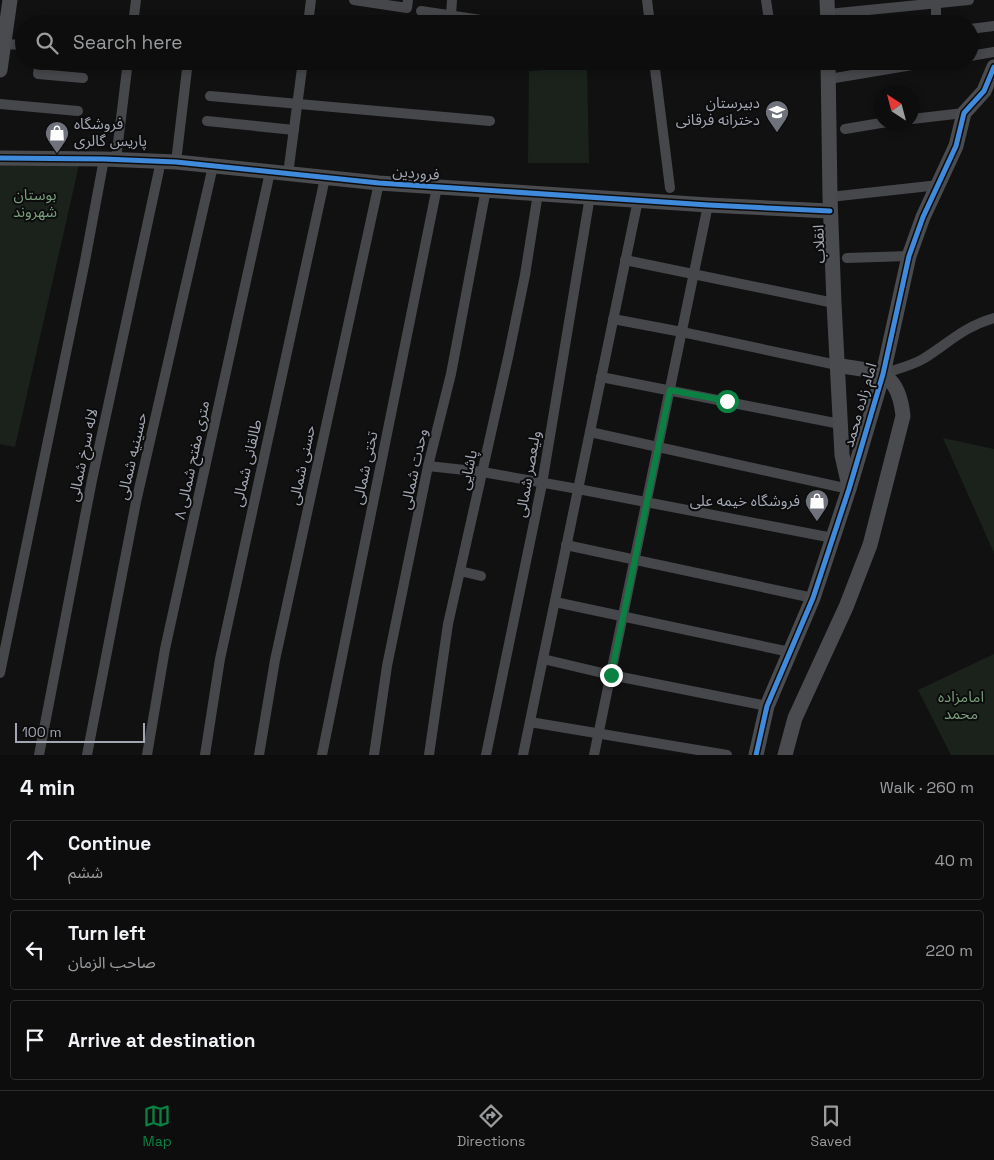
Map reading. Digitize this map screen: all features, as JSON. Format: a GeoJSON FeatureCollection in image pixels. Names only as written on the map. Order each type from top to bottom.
{"type":"FeatureCollection","features":[{"type":"Feature","properties":{"kind":"street"},"geometry":{"type":"LineString","coordinates":[[0,70],[10,0]]}},
{"type":"Feature","properties":{"kind":"street"},"geometry":{"type":"LineString","coordinates":[[134,15],[136,0]]}},
{"type":"Feature","properties":{"kind":"street"},"geometry":{"type":"LineString","coordinates":[[310,15],[312,0]]}},
{"type":"Feature","properties":{"kind":"street"},"geometry":{"type":"LineString","coordinates":[[354,0],[408,4]]}},
{"type":"Feature","properties":{"kind":"street"},"geometry":{"type":"LineString","coordinates":[[422,11],[451,15],[452,0]]}},
{"type":"Feature","properties":{"kind":"street"},"geometry":{"type":"LineString","coordinates":[[647,0],[649,15]]}},
{"type":"Feature","properties":{"kind":"street"},"geometry":{"type":"LineString","coordinates":[[766,0],[768,15]]}},
{"type":"Feature","properties":{"kind":"street"},"geometry":{"type":"LineString","coordinates":[[827,13],[969,0]]}},
{"type":"Feature","properties":{"kind":"street"},"geometry":{"type":"LineString","coordinates":[[936,3],[936,15]]}},
{"type":"Feature","properties":{"kind":"street"},"geometry":{"type":"LineString","coordinates":[[979,28],[994,26]]}},
{"type":"Feature","properties":{"kind":"street"},"geometry":{"type":"LineString","coordinates":[[979,54],[994,52]]}},
{"type":"Feature","properties":{"kind":"street","name":"امام زاده محمد"},"geometry":{"type":"LineString","coordinates":[[756,755],[767,706],[813,598],[849,489],[883,374],[909,256],[923,217],[956,146],[964,113],[989,90],[994,67]]}},
{"type":"Feature","properties":{"kind":"street"},"geometry":{"type":"LineString","coordinates":[[39,70],[38,74],[83,78]]}},
{"type":"Feature","properties":{"kind":"street"},"geometry":{"type":"LineString","coordinates":[[0,674],[85,260],[110,159],[126,70]]}},
{"type":"Feature","properties":{"kind":"street","name":"لاله سرخ شمالی"},"geometry":{"type":"LineString","coordinates":[[39,755],[90,490],[169,162],[186,70]]}},
{"type":"Feature","properties":{"kind":"street"},"geometry":{"type":"LineString","coordinates":[[288,174],[302,70]]}},
{"type":"Feature","properties":{"kind":"street"},"geometry":{"type":"LineString","coordinates":[[655,70],[670,188]]}},
{"type":"Feature","properties":{"kind":"street","name":"انقلاب"},"geometry":{"type":"LineString","coordinates":[[828,70],[830,204],[837,365],[842,455],[849,489]]}},
{"type":"Feature","properties":{"kind":"street"},"geometry":{"type":"LineString","coordinates":[[829,79],[882,70]]}},
{"type":"Feature","properties":{"kind":"street"},"geometry":{"type":"LineString","coordinates":[[210,96],[490,121]]}},
{"type":"Feature","properties":{"kind":"street"},"geometry":{"type":"LineString","coordinates":[[0,104],[78,112]]}},
{"type":"Feature","properties":{"kind":"street"},"geometry":{"type":"LineString","coordinates":[[919,118],[964,113]]}},
{"type":"Feature","properties":{"kind":"street"},"geometry":{"type":"LineString","coordinates":[[207,121],[294,130]]}},
{"type":"Feature","properties":{"kind":"street"},"geometry":{"type":"LineString","coordinates":[[845,128],[874,124]]}},
{"type":"Feature","properties":{"kind":"street","name":"فروردین"},"geometry":{"type":"LineString","coordinates":[[0,158],[110,159],[169,162],[379,183],[708,205],[830,204]]}},
{"type":"Feature","properties":{"kind":"street","name":"حسینیه شمالی"},"geometry":{"type":"LineString","coordinates":[[87,755],[136,502],[213,166]]}},
{"type":"Feature","properties":{"kind":"street","name":"۸ متری مفتح شمالی"},"geometry":{"type":"LineString","coordinates":[[147,755],[165,649],[270,172]]}},
{"type":"Feature","properties":{"kind":"street","name":"طالقانی شمالی"},"geometry":{"type":"LineString","coordinates":[[205,755],[220,659],[325,178]]}},
{"type":"Feature","properties":{"kind":"street","name":"حسنی شمالی"},"geometry":{"type":"LineString","coordinates":[[260,755],[274,660],[379,183]]}},
{"type":"Feature","properties":{"kind":"street"},"geometry":{"type":"LineString","coordinates":[[830,204],[939,185]]}},
{"type":"Feature","properties":{"kind":"street","name":"تختی شمالی"},"geometry":{"type":"LineString","coordinates":[[322,755],[438,187]]}},
{"type":"Feature","properties":{"kind":"street","name":"وحدت شمالی"},"geometry":{"type":"LineString","coordinates":[[374,755],[387,666],[428,466],[451,374],[486,189]]}},
{"type":"Feature","properties":{"kind":"street","name":"پاشایی"},"geometry":{"type":"LineString","coordinates":[[429,755],[448,624],[525,275],[538,193]]}},
{"type":"Feature","properties":{"kind":"street","name":"ولیعصر شمالی"},"geometry":{"type":"LineString","coordinates":[[486,755],[542,484],[590,196]]}},
{"type":"Feature","properties":{"kind":"street"},"geometry":{"type":"LineString","coordinates":[[523,755],[638,200]]}},
{"type":"Feature","properties":{"kind":"street"},"geometry":{"type":"LineString","coordinates":[[594,755],[708,205]]}},
{"type":"Feature","properties":{"kind":"street"},"geometry":{"type":"LineString","coordinates":[[847,258],[909,256]]}},
{"type":"Feature","properties":{"kind":"street"},"geometry":{"type":"LineString","coordinates":[[625,260],[834,303]]}},
{"type":"Feature","properties":{"kind":"street"},"geometry":{"type":"LineString","coordinates":[[613,319],[883,374],[922,359],[971,327],[994,318]]}},
{"type":"Feature","properties":{"kind":"street","name":"امام زاده محمد"},"geometry":{"type":"LineString","coordinates":[[784,755],[795,718],[846,608],[870,545],[903,416],[901,399],[896,388],[892,381],[883,374]]}},
{"type":"Feature","properties":{"kind":"street"},"geometry":{"type":"LineString","coordinates":[[601,377],[840,424]]}},
{"type":"Feature","properties":{"kind":"street"},"geometry":{"type":"LineString","coordinates":[[590,432],[849,489]]}},
{"type":"Feature","properties":{"kind":"street"},"geometry":{"type":"LineString","coordinates":[[428,466],[483,472],[833,538]]}},
{"type":"Feature","properties":{"kind":"street"},"geometry":{"type":"LineString","coordinates":[[566,545],[813,598]]}},
{"type":"Feature","properties":{"kind":"street"},"geometry":{"type":"LineString","coordinates":[[460,571],[481,576]]}},
{"type":"Feature","properties":{"kind":"street"},"geometry":{"type":"LineString","coordinates":[[554,602],[790,652]]}},
{"type":"Feature","properties":{"kind":"street"},"geometry":{"type":"LineString","coordinates":[[543,659],[611,675],[767,706]]}},
{"type":"Feature","properties":{"kind":"street"},"geometry":{"type":"LineString","coordinates":[[530,722],[726,755]]}},
{"type":"Feature","properties":{"kind":"green space"},"geometry":{"type":"Polygon","coordinates":[[[587,70],[589,163],[528,163],[529,71],[587,70]]]}},
{"type":"Feature","properties":{"kind":"green space","name":"بوستان شهروند"},"geometry":{"type":"Polygon","coordinates":[[[0,165],[79,165],[15,447],[0,444],[0,165]]]}},
{"type":"Feature","properties":{"kind":"green space"},"geometry":{"type":"Polygon","coordinates":[[[943,438],[994,449],[994,553],[943,438]]]}},
{"type":"Feature","properties":{"kind":"green space","name":"امامزاده محمد"},"geometry":{"type":"Polygon","coordinates":[[[994,654],[994,755],[951,755],[918,690],[994,654]]]}},
{"type":"Feature","properties":{"kind":"cycle path"},"geometry":{"type":"LineString","coordinates":[[756,755],[767,706],[813,598],[849,489],[883,374],[909,256],[923,217],[956,146],[964,113],[984,91],[994,67]]}},
{"type":"Feature","properties":{"kind":"cycle path"},"geometry":{"type":"LineString","coordinates":[[0,158],[176,162],[379,183],[708,205],[830,211]]}},
{"type":"Feature","properties":{"kind":"place","name":"دبیرستان دخترانه فرقانی"},"geometry":{"type":"Point","coordinates":[777,133]}},
{"type":"Feature","properties":{"kind":"place","name":"فروشگاه پاریس گالری"},"geometry":{"type":"Point","coordinates":[57,154]}},
{"type":"Feature","properties":{"kind":"place","name":"فروشگاه خیمه علی"},"geometry":{"type":"Point","coordinates":[817,522]}},
{"type":"Feature","properties":{"kind":"route"},"geometry":{"type":"LineString","coordinates":[[611,675],[670,390],[727,401]]}}]}
